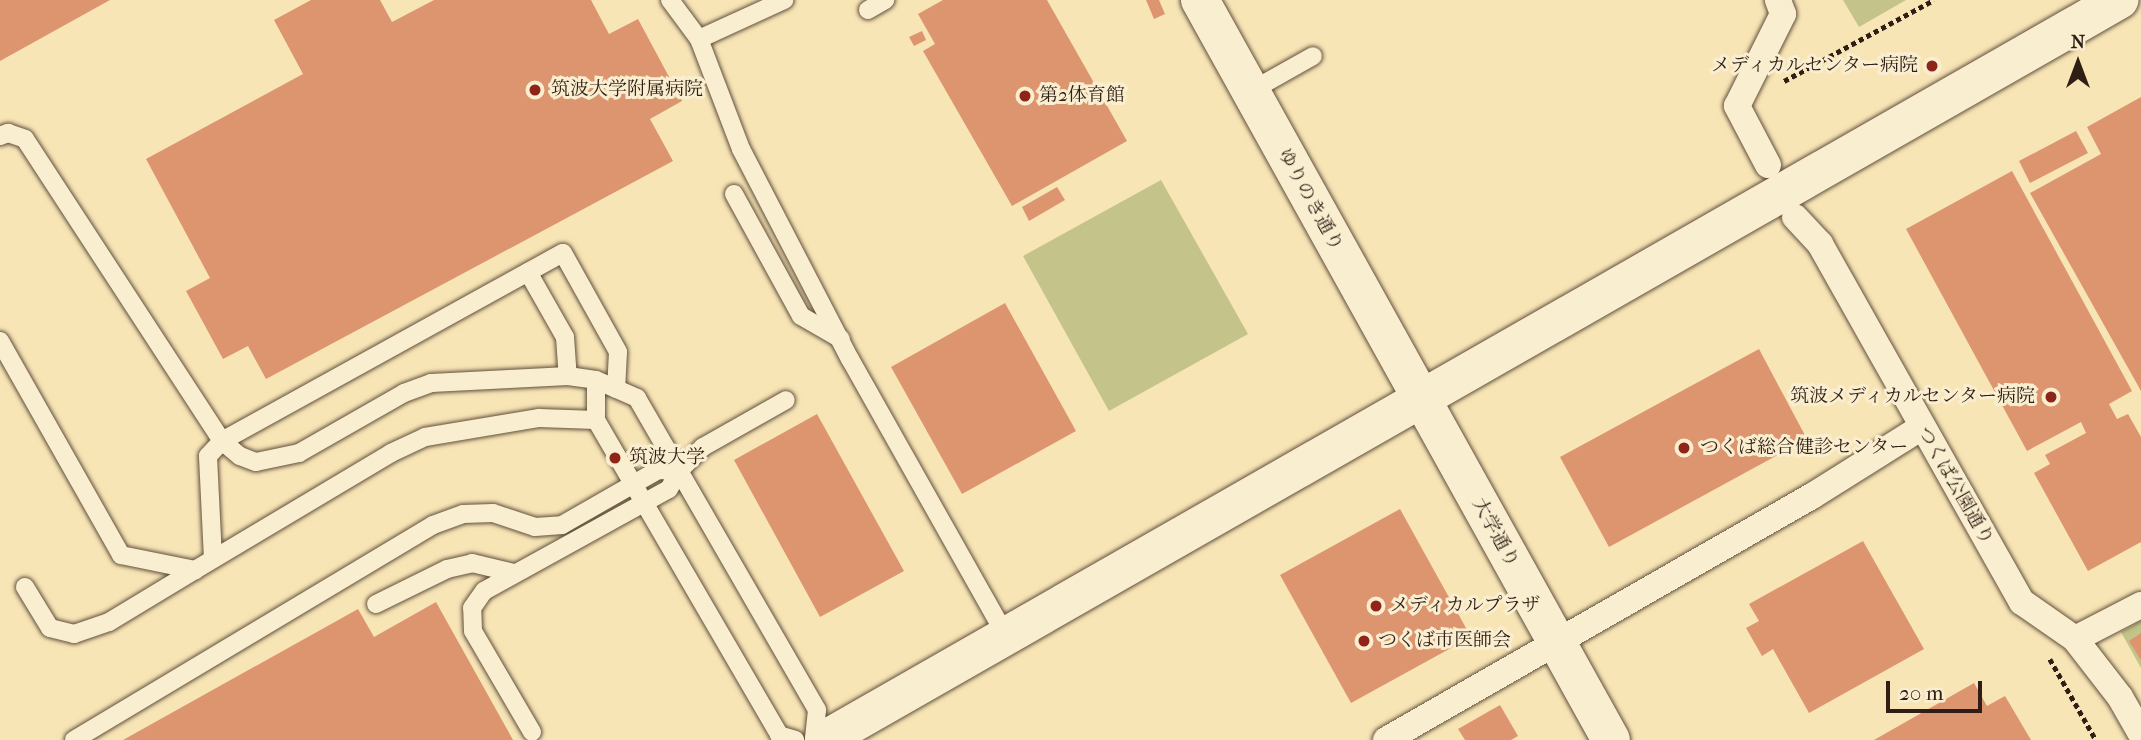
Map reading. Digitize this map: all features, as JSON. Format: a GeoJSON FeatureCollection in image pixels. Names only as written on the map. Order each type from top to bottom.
{"type":"FeatureCollection","features":[{"type":"Feature","properties":{"kind":"street","name":"ゆりのき通り"},"geometry":{"type":"LineString","coordinates":[[1200,0],[1419,400]]}},
{"type":"Feature","properties":{"kind":"street"},"geometry":{"type":"LineString","coordinates":[[1768,164],[1737,106],[1783,14],[1777,0]]}},
{"type":"Feature","properties":{"kind":"street"},"geometry":{"type":"LineString","coordinates":[[824,740],[2119,0]]}},
{"type":"Feature","properties":{"kind":"street","name":"つくば公園通り"},"geometry":{"type":"LineString","coordinates":[[1795,217],[1820,244],[2022,602],[2075,639],[2120,697],[2141,734]]}},
{"type":"Feature","properties":{"kind":"street","name":"大学通り"},"geometry":{"type":"LineString","coordinates":[[1419,400],[1611,740]]}},
{"type":"Feature","properties":{"kind":"street"},"geometry":{"type":"LineString","coordinates":[[1386,740],[1812,496],[1922,428]]}},
{"type":"Feature","properties":{"kind":"street"},"geometry":{"type":"LineString","coordinates":[[2075,639],[2141,605]]}},
{"type":"Feature","properties":{"kind":"lane"},"geometry":{"type":"LineString","coordinates":[[670,0],[699,40],[741,149],[841,339],[1006,636]]}},
{"type":"Feature","properties":{"kind":"lane"},"geometry":{"type":"LineString","coordinates":[[699,40],[784,0]]}},
{"type":"Feature","properties":{"kind":"lane"},"geometry":{"type":"LineString","coordinates":[[868,10],[885,0]]}},
{"type":"Feature","properties":{"kind":"lane"},"geometry":{"type":"LineString","coordinates":[[1251,91],[1313,56]]}},
{"type":"Feature","properties":{"kind":"lane"},"geometry":{"type":"LineString","coordinates":[[0,136],[8,133],[25,139],[222,441],[240,456],[256,462],[299,453],[404,393],[431,383],[568,376],[596,380],[637,398],[817,710],[814,740]]}},
{"type":"Feature","properties":{"kind":"lane"},"geometry":{"type":"LineString","coordinates":[[734,194],[801,316],[841,339]]}},
{"type":"Feature","properties":{"kind":"lane"},"geometry":{"type":"LineString","coordinates":[[213,559],[208,456],[222,441],[563,253],[618,352],[616,389]]}},
{"type":"Feature","properties":{"kind":"lane"},"geometry":{"type":"LineString","coordinates":[[528,272],[565,337],[568,376]]}},
{"type":"Feature","properties":{"kind":"lane"},"geometry":{"type":"LineString","coordinates":[[0,341],[121,555],[195,570]]}},
{"type":"Feature","properties":{"kind":"lane"},"geometry":{"type":"LineString","coordinates":[[596,380],[596,420],[779,735],[795,740]]}},
{"type":"Feature","properties":{"kind":"lane"},"geometry":{"type":"LineString","coordinates":[[531,732],[473,631],[472,608],[484,591],[670,489],[680,471],[703,447],[786,400]]}},
{"type":"Feature","properties":{"kind":"lane"},"geometry":{"type":"LineString","coordinates":[[25,587],[50,628],[74,634],[109,622],[391,453],[425,437],[538,418],[596,420]]}},
{"type":"Feature","properties":{"kind":"lane"},"geometry":{"type":"LineString","coordinates":[[74,740],[433,525],[463,514],[493,513],[535,527],[562,525],[658,470],[680,471]]}},
{"type":"Feature","properties":{"kind":"lane"},"geometry":{"type":"LineString","coordinates":[[376,604],[447,569],[472,563],[514,573]]}},
{"type":"Feature","properties":{"kind":"path"},"geometry":{"type":"LineString","coordinates":[[1737,106],[1934,0]]}},
{"type":"Feature","properties":{"kind":"path"},"geometry":{"type":"LineString","coordinates":[[2045,651],[2096,740]]}},
{"type":"Feature","properties":{"kind":"green space"},"geometry":{"type":"Polygon","coordinates":[[[1843,0],[1906,0],[1859,27],[1843,0]]]}},
{"type":"Feature","properties":{"kind":"green space"},"geometry":{"type":"Polygon","coordinates":[[[1161,180],[1248,334],[1109,411],[1023,256],[1161,180]]]}},
{"type":"Feature","properties":{"kind":"green space"},"geometry":{"type":"Polygon","coordinates":[[[2141,621],[2141,668],[2121,632],[2141,621]]]}},
{"type":"Feature","properties":{"kind":"building"},"geometry":{"type":"Polygon","coordinates":[[[0,0],[110,0],[0,61],[0,0]]]}},
{"type":"Feature","properties":{"kind":"building"},"geometry":{"type":"Polygon","coordinates":[[[311,0],[380,0],[392,22],[434,0],[591,0],[609,34],[638,19],[682,101],[650,119],[673,161],[266,379],[248,346],[223,359],[186,291],[210,278],[146,159],[303,74],[274,20],[311,0]]]}},
{"type":"Feature","properties":{"kind":"building","name":"第2体育館"},"geometry":{"type":"Polygon","coordinates":[[[943,0],[1047,0],[1127,141],[1012,206],[923,51],[935,44],[918,14],[943,0]]]}},
{"type":"Feature","properties":{"kind":"building"},"geometry":{"type":"Polygon","coordinates":[[[1146,0],[1159,0],[1165,14],[1154,19],[1146,0]]]}},
{"type":"Feature","properties":{"kind":"building"},"geometry":{"type":"Polygon","coordinates":[[[922,31],[926,40],[914,46],[909,37],[922,31]]]}},
{"type":"Feature","properties":{"kind":"building"},"geometry":{"type":"Polygon","coordinates":[[[2141,97],[2141,391],[2030,193],[2101,154],[2087,127],[2141,97]]]}},
{"type":"Feature","properties":{"kind":"building"},"geometry":{"type":"Polygon","coordinates":[[[2076,131],[2088,153],[2030,183],[2019,161],[2076,131]]]}},
{"type":"Feature","properties":{"kind":"building"},"geometry":{"type":"Polygon","coordinates":[[[2012,171],[2132,391],[2109,404],[2117,419],[2128,414],[2141,437],[2141,542],[2088,571],[2034,473],[2050,464],[2045,455],[2086,433],[2081,422],[2027,451],[1906,229],[2012,171]]]}},
{"type":"Feature","properties":{"kind":"building"},"geometry":{"type":"Polygon","coordinates":[[[1057,187],[1065,200],[1029,221],[1022,207],[1057,187]]]}},
{"type":"Feature","properties":{"kind":"building"},"geometry":{"type":"Polygon","coordinates":[[[1005,303],[1076,431],[962,494],[891,367],[1005,303]]]}},
{"type":"Feature","properties":{"kind":"building","name":"つくば総合健診センター"},"geometry":{"type":"Polygon","coordinates":[[[1759,349],[1807,439],[1609,547],[1560,457],[1759,349]]]}},
{"type":"Feature","properties":{"kind":"building"},"geometry":{"type":"Polygon","coordinates":[[[817,414],[904,571],[820,617],[734,460],[817,414]]]}},
{"type":"Feature","properties":{"kind":"building","name":"メディカルプラザ"},"geometry":{"type":"Polygon","coordinates":[[[1400,509],[1471,637],[1351,703],[1280,575],[1400,509]]]}},
{"type":"Feature","properties":{"kind":"building"},"geometry":{"type":"Polygon","coordinates":[[[1863,541],[1924,649],[1809,713],[1773,649],[1762,656],[1746,628],[1759,621],[1749,604],[1863,541]]]}},
{"type":"Feature","properties":{"kind":"building"},"geometry":{"type":"Polygon","coordinates":[[[436,602],[513,740],[123,740],[358,609],[374,637],[436,602]]]}},
{"type":"Feature","properties":{"kind":"building"},"geometry":{"type":"Polygon","coordinates":[[[2141,633],[2141,660],[2129,641],[2141,633]]]}},
{"type":"Feature","properties":{"kind":"building"},"geometry":{"type":"Polygon","coordinates":[[[1974,683],[1987,706],[2005,696],[2031,740],[1874,740],[1974,683]]]}},
{"type":"Feature","properties":{"kind":"building"},"geometry":{"type":"Polygon","coordinates":[[[1500,705],[1518,736],[1511,740],[1465,740],[1458,729],[1500,705]]]}},
{"type":"Feature","properties":{"kind":"place","name":"メディカルセンター病院"},"geometry":{"type":"Point","coordinates":[1932,66]}},
{"type":"Feature","properties":{"kind":"place","name":"筑波大学附属病院"},"geometry":{"type":"Point","coordinates":[535,90]}},
{"type":"Feature","properties":{"kind":"place","name":"第2体育館"},"geometry":{"type":"Point","coordinates":[1025,96]}},
{"type":"Feature","properties":{"kind":"place","name":"筑波メディカルセンター病院"},"geometry":{"type":"Point","coordinates":[2051,397]}},
{"type":"Feature","properties":{"kind":"place","name":"つくば総合健診センター"},"geometry":{"type":"Point","coordinates":[1684,448]}},
{"type":"Feature","properties":{"kind":"place","name":"筑波大学"},"geometry":{"type":"Point","coordinates":[615,458]}},
{"type":"Feature","properties":{"kind":"place","name":"メディカルプラザ"},"geometry":{"type":"Point","coordinates":[1376,606]}},
{"type":"Feature","properties":{"kind":"place","name":"つくば市医師会"},"geometry":{"type":"Point","coordinates":[1364,641]}}]}
